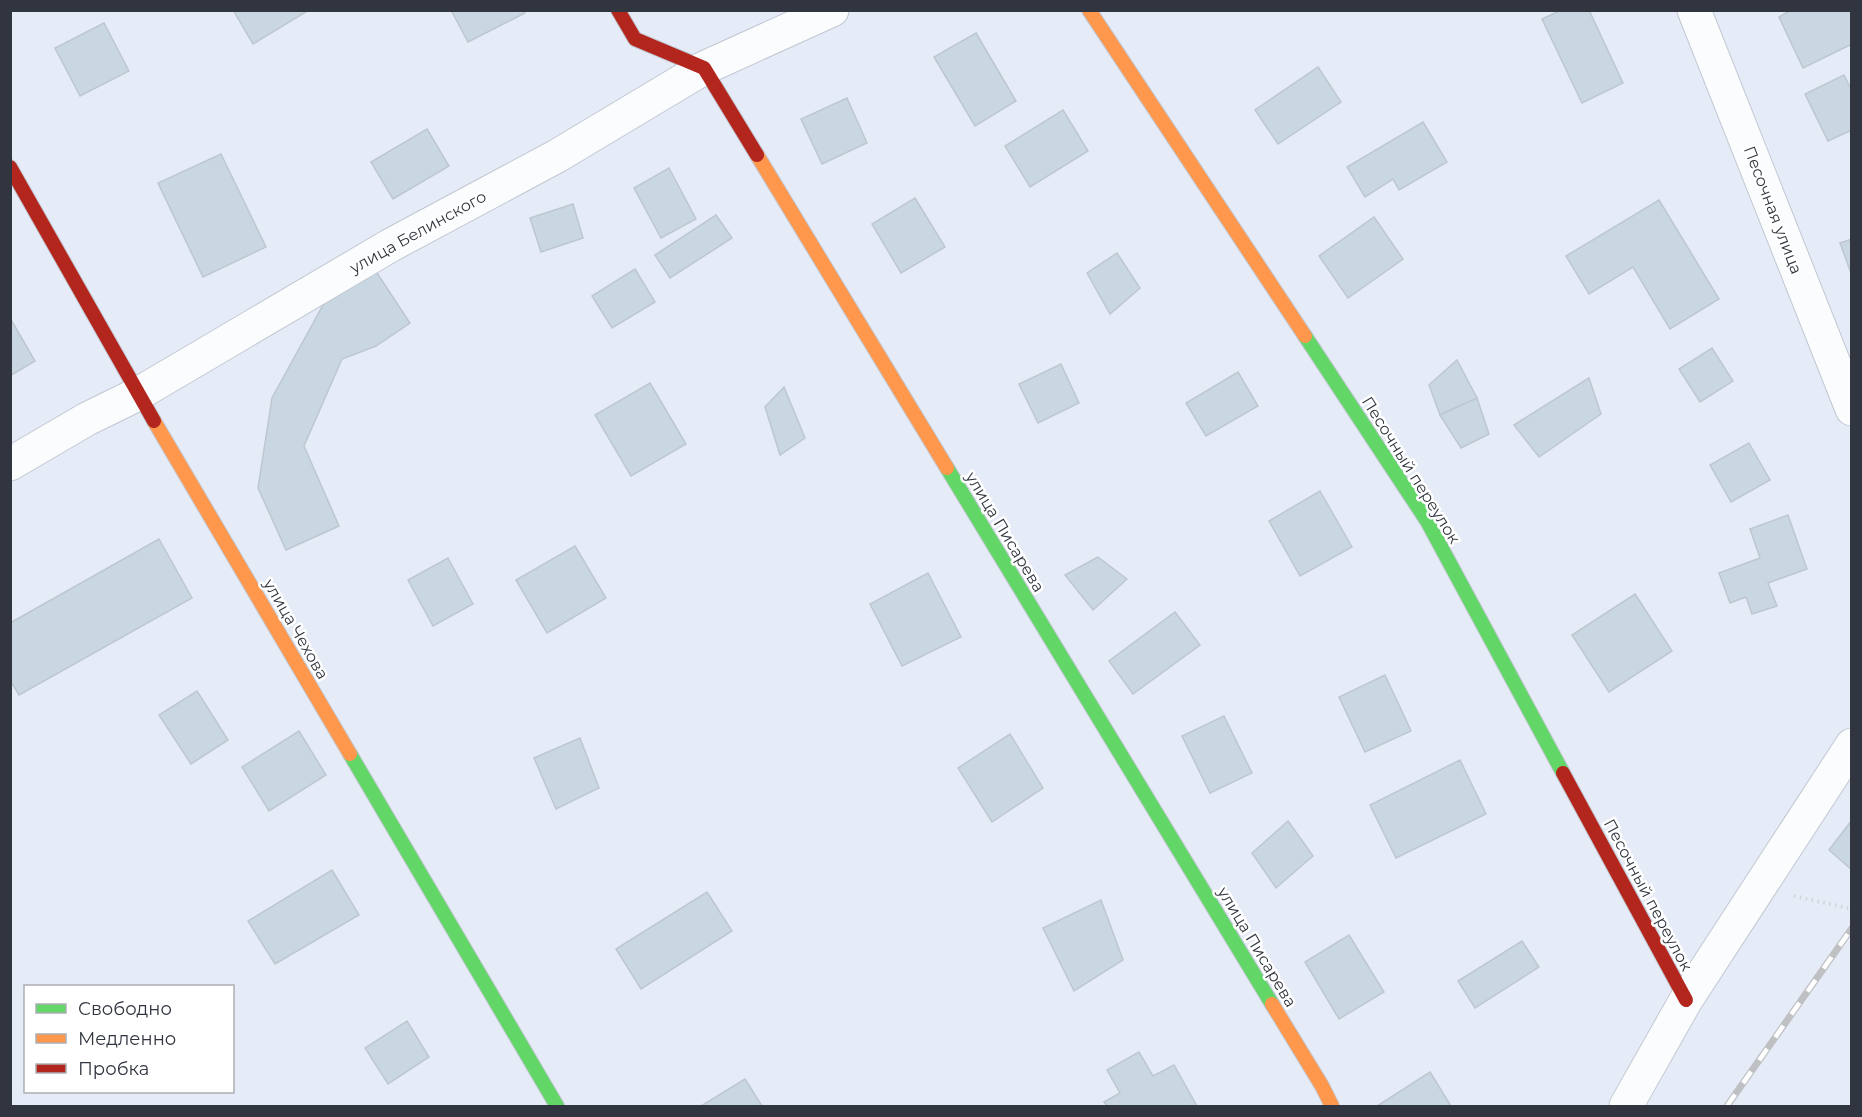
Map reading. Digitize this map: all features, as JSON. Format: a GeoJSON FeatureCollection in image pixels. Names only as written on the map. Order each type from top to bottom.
{"type":"FeatureCollection","features":[{"type":"Feature","properties":{"kind":"street"},"geometry":{"type":"LineString","coordinates":[[618,10],[635,39],[704,68]]}},
{"type":"Feature","properties":{"kind":"street","name":"улица Белинского"},"geometry":{"type":"LineString","coordinates":[[10,464],[87,419],[138,394],[391,245],[557,156],[704,68],[832,10]]}},
{"type":"Feature","properties":{"kind":"street","name":"Песочный переулок"},"geometry":{"type":"LineString","coordinates":[[1089,10],[1427,521],[1686,1000]]}},
{"type":"Feature","properties":{"kind":"street","name":"Песочная улица"},"geometry":{"type":"LineString","coordinates":[[1694,10],[1851,410]]}},
{"type":"Feature","properties":{"kind":"street","name":"улица Писарева"},"geometry":{"type":"LineString","coordinates":[[704,68],[1322,1086],[1332,1107]]}},
{"type":"Feature","properties":{"kind":"street","name":"улица Чехова"},"geometry":{"type":"LineString","coordinates":[[10,167],[138,394],[557,1107]]}},
{"type":"Feature","properties":{"kind":"street"},"geometry":{"type":"LineString","coordinates":[[1626,1107],[1686,1000],[1851,745]]}},
{"type":"Feature","properties":{"kind":"path"},"geometry":{"type":"LineString","coordinates":[[1758,889],[1851,909]]}},
{"type":"Feature","properties":{"kind":"building"},"geometry":{"type":"Polygon","coordinates":[[[233,10],[309,10],[253,44],[233,10]]]}},
{"type":"Feature","properties":{"kind":"building"},"geometry":{"type":"Polygon","coordinates":[[[451,10],[523,10],[525,13],[468,42],[451,10]]]}},
{"type":"Feature","properties":{"kind":"building"},"geometry":{"type":"Polygon","coordinates":[[[1561,10],[1589,10],[1623,83],[1582,103],[1542,19],[1561,10]]]}},
{"type":"Feature","properties":{"kind":"building"},"geometry":{"type":"Polygon","coordinates":[[[1791,10],[1852,10],[1852,44],[1803,68],[1779,17],[1791,10]]]}},
{"type":"Feature","properties":{"kind":"building"},"geometry":{"type":"Polygon","coordinates":[[[104,23],[129,71],[80,96],[55,48],[104,23]]]}},
{"type":"Feature","properties":{"kind":"building"},"geometry":{"type":"Polygon","coordinates":[[[976,33],[1016,101],[975,126],[934,57],[976,33]]]}},
{"type":"Feature","properties":{"kind":"building"},"geometry":{"type":"Polygon","coordinates":[[[1318,67],[1341,102],[1278,144],[1255,110],[1318,67]]]}},
{"type":"Feature","properties":{"kind":"building"},"geometry":{"type":"Polygon","coordinates":[[[1844,75],[1852,91],[1852,130],[1828,141],[1805,94],[1844,75]]]}},
{"type":"Feature","properties":{"kind":"building"},"geometry":{"type":"Polygon","coordinates":[[[847,98],[867,143],[822,164],[801,119],[847,98]]]}},
{"type":"Feature","properties":{"kind":"building"},"geometry":{"type":"Polygon","coordinates":[[[1063,110],[1088,151],[1030,187],[1005,146],[1063,110]]]}},
{"type":"Feature","properties":{"kind":"building"},"geometry":{"type":"Polygon","coordinates":[[[1423,122],[1447,162],[1399,190],[1393,179],[1365,197],[1347,167],[1423,122]]]}},
{"type":"Feature","properties":{"kind":"building"},"geometry":{"type":"Polygon","coordinates":[[[427,129],[449,166],[393,199],[371,162],[427,129]]]}},
{"type":"Feature","properties":{"kind":"building"},"geometry":{"type":"Polygon","coordinates":[[[221,154],[266,247],[203,277],[158,183],[221,154]]]}},
{"type":"Feature","properties":{"kind":"building"},"geometry":{"type":"Polygon","coordinates":[[[669,168],[696,219],[661,238],[634,188],[669,168]]]}},
{"type":"Feature","properties":{"kind":"building"},"geometry":{"type":"Polygon","coordinates":[[[915,198],[945,247],[901,273],[872,224],[915,198]]]}},
{"type":"Feature","properties":{"kind":"building"},"geometry":{"type":"Polygon","coordinates":[[[1659,200],[1719,299],[1670,329],[1633,267],[1589,294],[1566,256],[1659,200]]]}},
{"type":"Feature","properties":{"kind":"building"},"geometry":{"type":"Polygon","coordinates":[[[573,204],[583,238],[541,252],[530,218],[573,204]]]}},
{"type":"Feature","properties":{"kind":"building"},"geometry":{"type":"Polygon","coordinates":[[[716,215],[732,238],[670,278],[655,255],[716,215]]]}},
{"type":"Feature","properties":{"kind":"building"},"geometry":{"type":"Polygon","coordinates":[[[1374,217],[1403,259],[1348,298],[1319,256],[1374,217]]]}},
{"type":"Feature","properties":{"kind":"building"},"geometry":{"type":"Polygon","coordinates":[[[1852,239],[1852,276],[1840,243],[1852,239]]]}},
{"type":"Feature","properties":{"kind":"building"},"geometry":{"type":"Polygon","coordinates":[[[1117,253],[1140,288],[1110,314],[1087,273],[1117,253]]]}},
{"type":"Feature","properties":{"kind":"building"},"geometry":{"type":"Polygon","coordinates":[[[635,269],[655,302],[612,328],[592,296],[635,269]]]}},
{"type":"Feature","properties":{"kind":"building"},"geometry":{"type":"Polygon","coordinates":[[[375,270],[410,323],[376,346],[342,359],[304,446],[339,526],[286,550],[258,488],[272,398],[323,305],[375,270]]]}},
{"type":"Feature","properties":{"kind":"building"},"geometry":{"type":"Polygon","coordinates":[[[10,318],[35,361],[10,376],[10,318]]]}},
{"type":"Feature","properties":{"kind":"building"},"geometry":{"type":"Polygon","coordinates":[[[1712,348],[1733,381],[1700,402],[1679,369],[1712,348]]]}},
{"type":"Feature","properties":{"kind":"building"},"geometry":{"type":"Polygon","coordinates":[[[1457,360],[1477,398],[1440,415],[1429,385],[1457,360]]]}},
{"type":"Feature","properties":{"kind":"building"},"geometry":{"type":"Polygon","coordinates":[[[1061,364],[1079,403],[1038,423],[1019,384],[1061,364]]]}},
{"type":"Feature","properties":{"kind":"building"},"geometry":{"type":"Polygon","coordinates":[[[1238,372],[1258,406],[1206,436],[1186,403],[1238,372]]]}},
{"type":"Feature","properties":{"kind":"building"},"geometry":{"type":"Polygon","coordinates":[[[1589,378],[1601,414],[1539,457],[1514,425],[1589,378]]]}},
{"type":"Feature","properties":{"kind":"building"},"geometry":{"type":"Polygon","coordinates":[[[650,383],[686,444],[631,476],[595,415],[650,383]]]}},
{"type":"Feature","properties":{"kind":"building"},"geometry":{"type":"Polygon","coordinates":[[[784,387],[805,438],[780,455],[765,407],[784,387]]]}},
{"type":"Feature","properties":{"kind":"building"},"geometry":{"type":"Polygon","coordinates":[[[1477,398],[1489,434],[1461,448],[1440,415],[1477,398]]]}},
{"type":"Feature","properties":{"kind":"building"},"geometry":{"type":"Polygon","coordinates":[[[1749,443],[1770,480],[1731,502],[1710,465],[1749,443]]]}},
{"type":"Feature","properties":{"kind":"building"},"geometry":{"type":"Polygon","coordinates":[[[1320,491],[1352,547],[1300,576],[1269,521],[1320,491]]]}},
{"type":"Feature","properties":{"kind":"building"},"geometry":{"type":"Polygon","coordinates":[[[1788,515],[1807,569],[1768,583],[1777,606],[1752,614],[1746,597],[1730,603],[1719,573],[1760,558],[1750,529],[1788,515]]]}},
{"type":"Feature","properties":{"kind":"building"},"geometry":{"type":"Polygon","coordinates":[[[159,539],[192,598],[19,695],[10,680],[10,623],[159,539]]]}},
{"type":"Feature","properties":{"kind":"building"},"geometry":{"type":"Polygon","coordinates":[[[575,546],[606,598],[547,633],[516,580],[575,546]]]}},
{"type":"Feature","properties":{"kind":"building"},"geometry":{"type":"Polygon","coordinates":[[[1098,557],[1127,579],[1093,610],[1065,575],[1098,557]]]}},
{"type":"Feature","properties":{"kind":"building"},"geometry":{"type":"Polygon","coordinates":[[[448,558],[473,604],[433,626],[408,580],[448,558]]]}},
{"type":"Feature","properties":{"kind":"building"},"geometry":{"type":"Polygon","coordinates":[[[928,573],[961,637],[902,666],[870,604],[928,573]]]}},
{"type":"Feature","properties":{"kind":"building"},"geometry":{"type":"Polygon","coordinates":[[[1635,594],[1672,651],[1609,692],[1572,635],[1635,594]]]}},
{"type":"Feature","properties":{"kind":"building"},"geometry":{"type":"Polygon","coordinates":[[[1175,612],[1200,645],[1133,694],[1109,661],[1175,612]]]}},
{"type":"Feature","properties":{"kind":"building"},"geometry":{"type":"Polygon","coordinates":[[[1385,675],[1411,731],[1365,752],[1339,697],[1385,675]]]}},
{"type":"Feature","properties":{"kind":"building"},"geometry":{"type":"Polygon","coordinates":[[[197,691],[228,740],[191,764],[159,715],[197,691]]]}},
{"type":"Feature","properties":{"kind":"building"},"geometry":{"type":"Polygon","coordinates":[[[1224,716],[1252,773],[1210,793],[1182,736],[1224,716]]]}},
{"type":"Feature","properties":{"kind":"building"},"geometry":{"type":"Polygon","coordinates":[[[299,731],[326,775],[269,811],[242,767],[299,731]]]}},
{"type":"Feature","properties":{"kind":"building"},"geometry":{"type":"Polygon","coordinates":[[[1010,734],[1043,788],[992,822],[958,768],[1010,734]]]}},
{"type":"Feature","properties":{"kind":"building"},"geometry":{"type":"Polygon","coordinates":[[[580,738],[599,788],[556,809],[534,758],[580,738]]]}},
{"type":"Feature","properties":{"kind":"building"},"geometry":{"type":"Polygon","coordinates":[[[1460,760],[1486,814],[1396,858],[1370,805],[1460,760]]]}},
{"type":"Feature","properties":{"kind":"building"},"geometry":{"type":"Polygon","coordinates":[[[1852,820],[1852,870],[1829,850],[1852,820]]]}},
{"type":"Feature","properties":{"kind":"building"},"geometry":{"type":"Polygon","coordinates":[[[1288,821],[1313,856],[1276,888],[1252,853],[1288,821]]]}},
{"type":"Feature","properties":{"kind":"building"},"geometry":{"type":"Polygon","coordinates":[[[332,870],[359,915],[275,964],[248,921],[332,870]]]}},
{"type":"Feature","properties":{"kind":"building"},"geometry":{"type":"Polygon","coordinates":[[[707,892],[732,931],[641,989],[616,949],[707,892]]]}},
{"type":"Feature","properties":{"kind":"building"},"geometry":{"type":"Polygon","coordinates":[[[1101,900],[1123,960],[1074,991],[1043,928],[1101,900]]]}},
{"type":"Feature","properties":{"kind":"building"},"geometry":{"type":"Polygon","coordinates":[[[1349,935],[1384,992],[1339,1019],[1305,962],[1349,935]]]}},
{"type":"Feature","properties":{"kind":"building"},"geometry":{"type":"Polygon","coordinates":[[[1522,941],[1539,967],[1475,1008],[1458,981],[1522,941]]]}},
{"type":"Feature","properties":{"kind":"building"},"geometry":{"type":"Polygon","coordinates":[[[407,1021],[429,1057],[388,1084],[365,1048],[407,1021]]]}},
{"type":"Feature","properties":{"kind":"building"},"geometry":{"type":"Polygon","coordinates":[[[1139,1052],[1153,1076],[1174,1065],[1197,1106],[1107,1106],[1104,1102],[1120,1093],[1107,1070],[1139,1052]]]}},
{"type":"Feature","properties":{"kind":"building"},"geometry":{"type":"Polygon","coordinates":[[[1430,1072],[1451,1106],[1377,1106],[1430,1072]]]}},
{"type":"Feature","properties":{"kind":"building"},"geometry":{"type":"Polygon","coordinates":[[[745,1079],[762,1106],[701,1106],[745,1079]]]}},
{"type":"Feature","properties":{"kind":"railway"},"geometry":{"type":"LineString","coordinates":[[1727,1106],[1852,928]]}},
{"type":"Feature","properties":{"kind":"traffic: fast"},"geometry":{"type":"LineString","coordinates":[[1305,336],[1427,521],[1563,773]]}},
{"type":"Feature","properties":{"kind":"traffic: fast"},"geometry":{"type":"LineString","coordinates":[[947,468],[1272,1004]]}},
{"type":"Feature","properties":{"kind":"traffic: fast"},"geometry":{"type":"LineString","coordinates":[[350,754],[557,1106]]}},
{"type":"Feature","properties":{"kind":"traffic: slow"},"geometry":{"type":"LineString","coordinates":[[1089,10],[1305,336]]}},
{"type":"Feature","properties":{"kind":"traffic: slow"},"geometry":{"type":"LineString","coordinates":[[757,155],[947,468]]}},
{"type":"Feature","properties":{"kind":"traffic: slow"},"geometry":{"type":"LineString","coordinates":[[154,421],[350,754]]}},
{"type":"Feature","properties":{"kind":"traffic: slow"},"geometry":{"type":"LineString","coordinates":[[1272,1004],[1332,1106]]}},
{"type":"Feature","properties":{"kind":"traffic: jam"},"geometry":{"type":"LineString","coordinates":[[618,10],[635,39],[704,68],[757,155]]}},
{"type":"Feature","properties":{"kind":"traffic: jam"},"geometry":{"type":"LineString","coordinates":[[10,167],[154,421]]}},
{"type":"Feature","properties":{"kind":"traffic: jam"},"geometry":{"type":"LineString","coordinates":[[1563,773],[1686,1000]]}}]}
